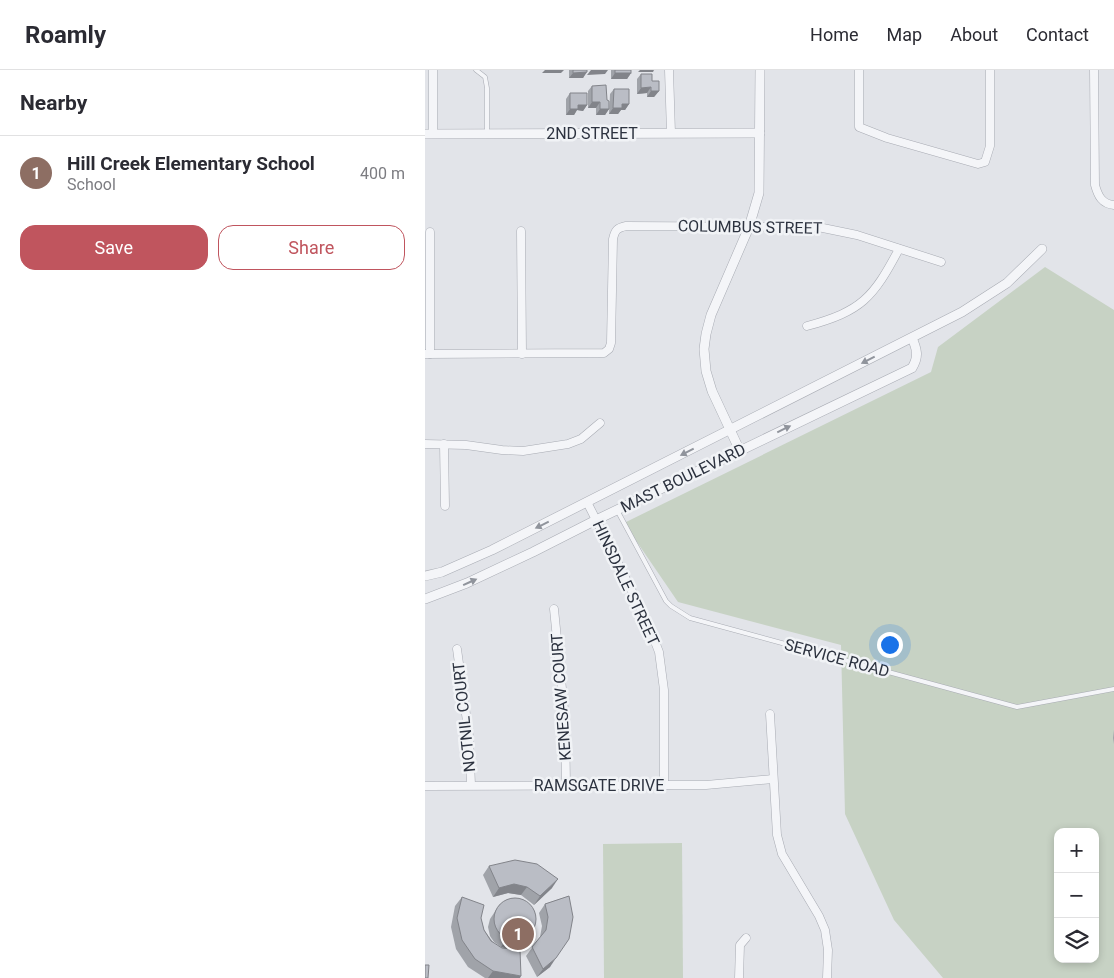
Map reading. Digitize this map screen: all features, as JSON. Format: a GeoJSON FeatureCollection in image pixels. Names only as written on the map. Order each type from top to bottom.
{"type":"FeatureCollection","features":[{"type":"Feature","properties":{"kind":"street"},"geometry":{"type":"LineString","coordinates":[[429,134],[433,70]]}},
{"type":"Feature","properties":{"kind":"street"},"geometry":{"type":"LineString","coordinates":[[669,70],[671,133]]}},
{"type":"Feature","properties":{"kind":"street"},"geometry":{"type":"LineString","coordinates":[[741,450],[709,382],[705,360],[705,336],[711,315],[749,227],[759,193],[760,70]]}},
{"type":"Feature","properties":{"kind":"street"},"geometry":{"type":"LineString","coordinates":[[859,70],[859,127],[887,138],[978,164],[985,162],[990,146],[990,70]]}},
{"type":"Feature","properties":{"kind":"street"},"geometry":{"type":"LineString","coordinates":[[1094,70],[1095,185],[1098,197],[1108,204],[1114,205]]}},
{"type":"Feature","properties":{"kind":"street","name":"2ND STREET"},"geometry":{"type":"LineString","coordinates":[[429,134],[759,133]]}},
{"type":"Feature","properties":{"kind":"street","name":"COLUMBUS STREET"},"geometry":{"type":"LineString","coordinates":[[522,354],[603,353],[609,349],[611,343],[612,256],[615,231],[625,226],[818,227],[857,236],[941,262]]}},
{"type":"Feature","properties":{"kind":"street"},"geometry":{"type":"LineString","coordinates":[[430,232],[427,354],[522,354],[521,231]]}},
{"type":"Feature","properties":{"kind":"street"},"geometry":{"type":"LineString","coordinates":[[807,326],[840,316],[864,301],[881,283],[899,249]]}},
{"type":"Feature","properties":{"kind":"street","name":"MAST BOULEVARD"},"geometry":{"type":"LineString","coordinates":[[425,576],[442,572],[492,550],[962,312],[1007,283],[1042,249]]}},
{"type":"Feature","properties":{"kind":"street","name":"MAST BOULEVARD"},"geometry":{"type":"LineString","coordinates":[[425,599],[467,584],[912,368],[916,361],[916,349],[912,338]]}},
{"type":"Feature","properties":{"kind":"street"},"geometry":{"type":"LineString","coordinates":[[425,444],[466,445],[523,451],[568,444],[581,439],[600,423]]}},
{"type":"Feature","properties":{"kind":"street"},"geometry":{"type":"LineString","coordinates":[[445,444],[445,506]]}},
{"type":"Feature","properties":{"kind":"street","name":"HINSDALE STREET"},"geometry":{"type":"LineString","coordinates":[[587,502],[647,621],[659,652],[663,690],[664,786]]}},
{"type":"Feature","properties":{"kind":"street","name":"KENESAW COURT"},"geometry":{"type":"LineString","coordinates":[[554,609],[565,719],[566,785]]}},
{"type":"Feature","properties":{"kind":"street","name":"NOTNIL COURT"},"geometry":{"type":"LineString","coordinates":[[457,649],[469,736],[471,785]]}},
{"type":"Feature","properties":{"kind":"street"},"geometry":{"type":"LineString","coordinates":[[769,714],[777,835],[782,854],[819,916],[825,930],[828,950],[827,978]]}},
{"type":"Feature","properties":{"kind":"street","name":"RAMSGATE DRIVE"},"geometry":{"type":"LineString","coordinates":[[425,786],[664,786],[706,785],[773,779]]}},
{"type":"Feature","properties":{"kind":"street"},"geometry":{"type":"LineString","coordinates":[[739,978],[740,945],[746,938]]}},
{"type":"Feature","properties":{"kind":"lane"},"geometry":{"type":"LineString","coordinates":[[476,70],[485,77],[487,88],[487,134]]}},
{"type":"Feature","properties":{"kind":"lane","name":"SERVICE ROAD"},"geometry":{"type":"LineString","coordinates":[[617,510],[666,601],[690,618],[1017,707],[1114,689]]}},
{"type":"Feature","properties":{"kind":"green space"},"geometry":{"type":"Polygon","coordinates":[[[1045,267],[1114,310],[1114,978],[943,978],[894,920],[845,814],[841,645],[678,602],[624,523],[931,372],[938,347],[1045,267]]]}},
{"type":"Feature","properties":{"kind":"green space"},"geometry":{"type":"Polygon","coordinates":[[[682,843],[683,978],[604,978],[603,844],[682,843]]]}},
{"type":"Feature","properties":{"kind":"building"},"geometry":{"type":"Polygon","coordinates":[[[573,70],[587,70],[587,72],[573,73],[573,70]]]}},
{"type":"Feature","properties":{"kind":"building"},"geometry":{"type":"Polygon","coordinates":[[[615,70],[631,70],[631,73],[615,73],[615,70]]]}},
{"type":"Feature","properties":{"kind":"building"},"geometry":{"type":"Polygon","coordinates":[[[641,74],[652,74],[652,81],[659,81],[659,91],[651,91],[651,87],[641,88],[641,74]]]}},
{"type":"Feature","properties":{"kind":"building"},"geometry":{"type":"Polygon","coordinates":[[[606,85],[609,109],[600,109],[600,102],[592,102],[592,86],[606,85]]]}},
{"type":"Feature","properties":{"kind":"building"},"geometry":{"type":"Polygon","coordinates":[[[614,89],[629,89],[629,104],[622,104],[622,108],[613,108],[614,89]]]}},
{"type":"Feature","properties":{"kind":"building"},"geometry":{"type":"Polygon","coordinates":[[[570,93],[587,93],[587,105],[578,105],[578,109],[570,109],[570,93]]]}},
{"type":"Feature","properties":{"kind":"building"},"geometry":{"type":"Polygon","coordinates":[[[515,860],[537,864],[558,879],[540,896],[527,887],[514,884],[499,888],[489,866],[515,860]]]}},
{"type":"Feature","properties":{"kind":"building"},"geometry":{"type":"Polygon","coordinates":[[[569,896],[573,917],[569,939],[556,958],[543,969],[532,947],[546,930],[548,917],[545,904],[569,896]]]}},
{"type":"Feature","properties":{"kind":"building"},"geometry":{"type":"Polygon","coordinates":[[[462,897],[484,905],[481,918],[484,930],[491,941],[502,948],[520,950],[521,976],[493,971],[475,959],[462,940],[457,918],[462,897]]]}},
{"type":"Feature","properties":{"kind":"building"},"geometry":{"type":"Polygon","coordinates":[[[519,898],[527,901],[533,907],[536,919],[533,931],[527,937],[511,940],[503,937],[497,931],[494,915],[497,907],[503,901],[519,898]]]}},
{"type":"Feature","properties":{"kind":"building"},"geometry":{"type":"Polygon","coordinates":[[[425,965],[429,965],[428,978],[425,978],[425,965]]]}},
{"type":"Feature","properties":{"kind":"place","name":"Hill Creek Elementary School"},"geometry":{"type":"Point","coordinates":[518,934]}}]}
